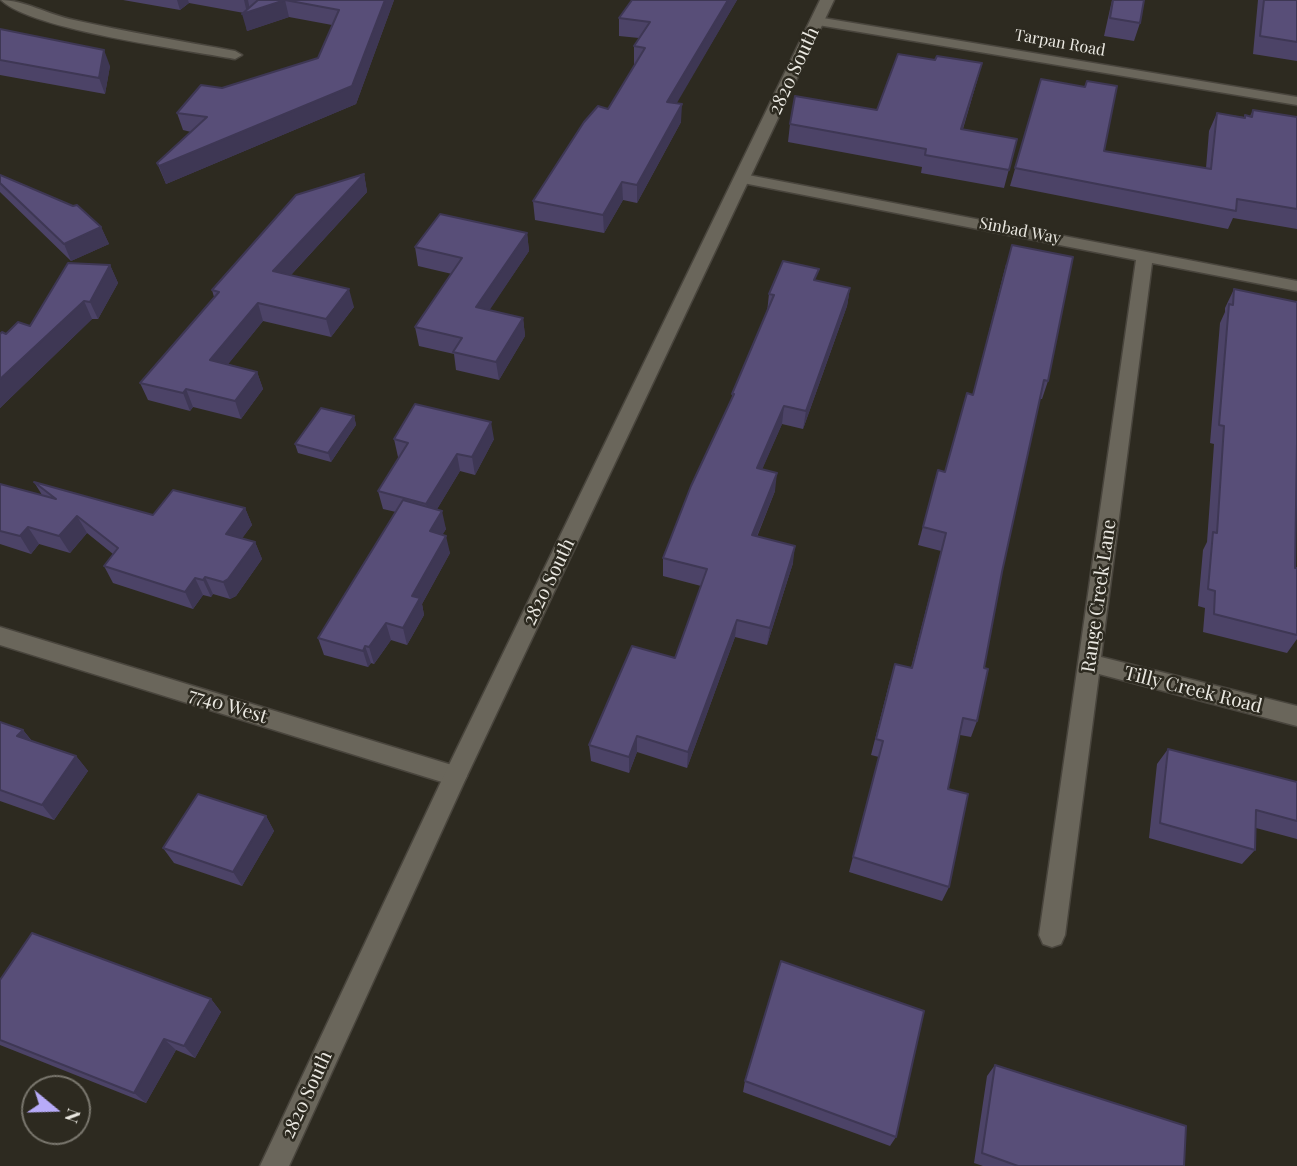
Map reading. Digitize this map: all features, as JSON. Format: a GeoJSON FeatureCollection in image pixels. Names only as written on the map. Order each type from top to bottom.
{"type":"FeatureCollection","features":[{"type":"Feature","properties":{"kind":"street"},"geometry":{"type":"LineString","coordinates":[[8,0],[34,14],[72,24],[235,55]]}},
{"type":"Feature","properties":{"kind":"street","name":"2820 South"},"geometry":{"type":"LineString","coordinates":[[274,1166],[455,776],[827,0]]}},
{"type":"Feature","properties":{"kind":"street","name":"Tarpan Road"},"geometry":{"type":"LineString","coordinates":[[817,20],[1297,101]]}},
{"type":"Feature","properties":{"kind":"street","name":"Sinbad Way"},"geometry":{"type":"LineString","coordinates":[[743,178],[1297,286]]}},
{"type":"Feature","properties":{"kind":"street","name":"Range Creek Lane"},"geometry":{"type":"LineString","coordinates":[[1052,935],[1145,256]]}},
{"type":"Feature","properties":{"kind":"street","name":"7740 West"},"geometry":{"type":"LineString","coordinates":[[0,636],[455,776]]}},
{"type":"Feature","properties":{"kind":"street","name":"Tilly Creek Road"},"geometry":{"type":"LineString","coordinates":[[1090,663],[1297,716]]}},
{"type":"Feature","properties":{"kind":"building"},"geometry":{"type":"Polygon","coordinates":[[[258,0],[285,0],[242,14],[258,0]]]}},
{"type":"Feature","properties":{"kind":"building"},"geometry":{"type":"Polygon","coordinates":[[[285,0],[385,0],[352,86],[159,166],[157,163],[207,117],[177,113],[201,85],[222,88],[318,58],[339,10],[285,0]]]}},
{"type":"Feature","properties":{"kind":"building"},"geometry":{"type":"Polygon","coordinates":[[[632,0],[728,0],[667,102],[682,104],[637,185],[622,182],[603,215],[533,201],[584,122],[598,106],[608,109],[645,48],[634,46],[650,22],[619,18],[632,0]]]}},
{"type":"Feature","properties":{"kind":"building"},"geometry":{"type":"Polygon","coordinates":[[[1113,0],[1144,0],[1140,23],[1110,18],[1113,0]]]}},
{"type":"Feature","properties":{"kind":"building"},"geometry":{"type":"Polygon","coordinates":[[[1264,0],[1297,0],[1297,42],[1260,36],[1264,0]]]}},
{"type":"Feature","properties":{"kind":"building"},"geometry":{"type":"Polygon","coordinates":[[[0,29],[104,50],[99,78],[0,60],[0,29]]]}},
{"type":"Feature","properties":{"kind":"building"},"geometry":{"type":"Polygon","coordinates":[[[898,54],[935,60],[937,56],[982,63],[961,129],[1017,139],[1009,170],[925,155],[926,149],[790,124],[795,96],[877,110],[898,54]]]}},
{"type":"Feature","properties":{"kind":"building"},"geometry":{"type":"Polygon","coordinates":[[[1041,79],[1085,87],[1087,81],[1117,86],[1104,151],[1211,169],[1217,113],[1245,118],[1245,115],[1252,117],[1253,110],[1297,117],[1297,209],[1237,199],[1236,211],[1015,168],[1041,79]]]}},
{"type":"Feature","properties":{"kind":"building"},"geometry":{"type":"Polygon","coordinates":[[[364,174],[273,271],[349,289],[326,319],[258,303],[210,360],[257,372],[235,401],[186,389],[183,393],[140,383],[219,292],[212,290],[296,195],[364,174]]]}},
{"type":"Feature","properties":{"kind":"building"},"geometry":{"type":"Polygon","coordinates":[[[0,175],[73,206],[77,205],[101,227],[64,244],[0,183],[0,175]]]}},
{"type":"Feature","properties":{"kind":"building"},"geometry":{"type":"Polygon","coordinates":[[[440,214],[527,233],[476,307],[523,318],[496,362],[453,352],[462,338],[415,327],[462,258],[415,247],[440,214]]]}},
{"type":"Feature","properties":{"kind":"building"},"geometry":{"type":"Polygon","coordinates":[[[1012,245],[1073,257],[1048,381],[1044,380],[1002,572],[984,668],[988,669],[977,721],[963,718],[948,789],[968,794],[949,887],[853,857],[883,741],[876,739],[895,664],[912,668],[946,533],[923,527],[938,470],[945,472],[967,393],[973,395],[1012,245]]]}},
{"type":"Feature","properties":{"kind":"building"},"geometry":{"type":"Polygon","coordinates":[[[783,261],[819,269],[814,280],[850,288],[806,411],[784,406],[757,468],[777,473],[752,535],[795,546],[770,628],[737,620],[688,752],[637,736],[629,757],[589,745],[632,646],[675,658],[707,569],[663,558],[691,486],[734,394],[774,295],[769,294],[783,261]]]}},
{"type":"Feature","properties":{"kind":"building"},"geometry":{"type":"Polygon","coordinates":[[[68,263],[110,265],[90,302],[84,301],[0,379],[0,334],[6,334],[18,322],[30,326],[68,263]]]}},
{"type":"Feature","properties":{"kind":"building"},"geometry":{"type":"Polygon","coordinates":[[[1234,289],[1297,302],[1297,635],[1214,614],[1215,591],[1208,589],[1213,532],[1217,533],[1224,426],[1219,425],[1229,304],[1233,305],[1234,289]]]}},
{"type":"Feature","properties":{"kind":"building"},"geometry":{"type":"Polygon","coordinates":[[[415,404],[491,422],[472,457],[457,454],[426,504],[378,491],[408,443],[394,439],[415,404]]]}},
{"type":"Feature","properties":{"kind":"building"},"geometry":{"type":"Polygon","coordinates":[[[321,408],[354,416],[328,453],[295,444],[321,408]]]}},
{"type":"Feature","properties":{"kind":"building"},"geometry":{"type":"Polygon","coordinates":[[[34,482],[153,515],[173,490],[245,508],[226,534],[255,542],[228,579],[223,582],[205,577],[203,580],[195,578],[185,592],[104,566],[118,548],[77,516],[59,536],[28,527],[20,536],[0,531],[0,484],[56,499],[34,482]]]}},
{"type":"Feature","properties":{"kind":"building"},"geometry":{"type":"Polygon","coordinates":[[[403,500],[442,511],[430,531],[446,536],[412,596],[420,598],[403,628],[386,623],[363,651],[318,638],[403,500]]]}},
{"type":"Feature","properties":{"kind":"building"},"geometry":{"type":"Polygon","coordinates":[[[0,722],[23,730],[17,736],[76,756],[42,805],[0,790],[0,722]]]}},
{"type":"Feature","properties":{"kind":"building"},"geometry":{"type":"Polygon","coordinates":[[[1168,749],[1297,782],[1297,821],[1256,810],[1255,850],[1160,823],[1168,749]]]}},
{"type":"Feature","properties":{"kind":"building"},"geometry":{"type":"Polygon","coordinates":[[[198,794],[266,816],[233,872],[163,848],[198,794]]]}},
{"type":"Feature","properties":{"kind":"building"},"geometry":{"type":"Polygon","coordinates":[[[32,933],[211,999],[184,1046],[164,1039],[134,1093],[0,1040],[0,980],[32,933]]]}},
{"type":"Feature","properties":{"kind":"building"},"geometry":{"type":"Polygon","coordinates":[[[781,961],[924,1011],[896,1137],[745,1081],[781,961]]]}},
{"type":"Feature","properties":{"kind":"building"},"geometry":{"type":"Polygon","coordinates":[[[995,1065],[1186,1126],[1184,1166],[1018,1166],[982,1153],[995,1065]]]}}]}
